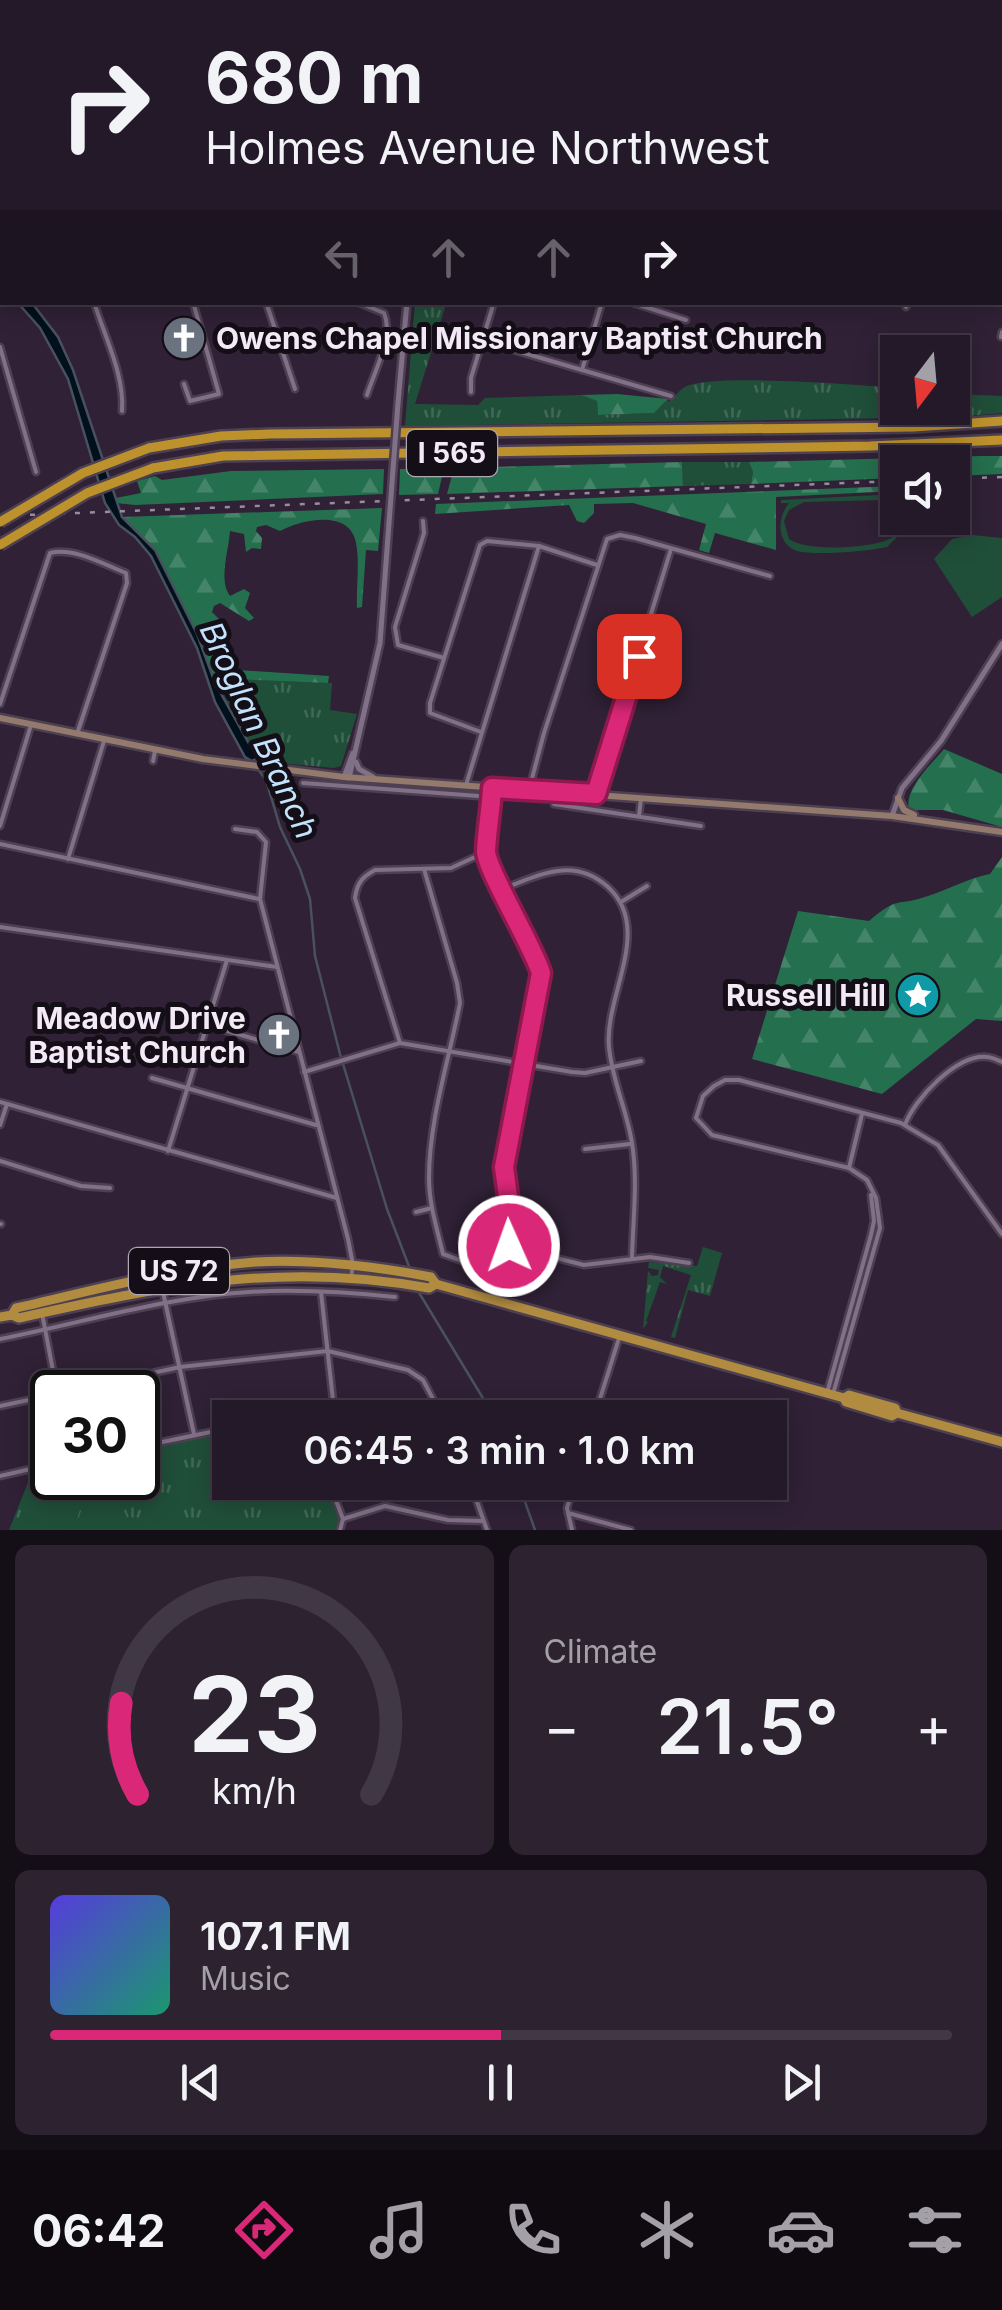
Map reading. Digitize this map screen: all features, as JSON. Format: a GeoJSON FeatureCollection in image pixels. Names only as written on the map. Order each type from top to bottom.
{"type":"FeatureCollection","features":[{"type":"Feature","properties":{"kind":"highway","name":"I 565"},"geometry":{"type":"LineString","coordinates":[[0,522],[83,474],[150,448],[204,438],[948,426],[1002,421]]}},
{"type":"Feature","properties":{"kind":"highway","name":"I 565"},"geometry":{"type":"LineString","coordinates":[[0,544],[87,494],[153,468],[223,456],[1002,441]]}},
{"type":"Feature","properties":{"kind":"highway","name":"US 72"},"geometry":{"type":"LineString","coordinates":[[12,1315],[16,1308],[202,1268],[260,1262],[400,1271],[835,1395],[892,1416],[897,1412],[1002,1442]]}},
{"type":"Feature","properties":{"kind":"highway"},"geometry":{"type":"LineString","coordinates":[[162,1287],[163,1282],[198,1274],[202,1268]]}},
{"type":"Feature","properties":{"kind":"highway","name":"US 72"},"geometry":{"type":"LineString","coordinates":[[0,1317],[20,1318],[162,1287],[251,1276],[351,1278],[429,1288],[436,1284]]}},
{"type":"Feature","properties":{"kind":"highway"},"geometry":{"type":"LineString","coordinates":[[72,1306],[106,1292],[107,1288]]}},
{"type":"Feature","properties":{"kind":"main road"},"geometry":{"type":"LineString","coordinates":[[0,718],[155,751],[346,777],[466,786],[492,792],[530,790],[876,814],[1002,832]]}},
{"type":"Feature","properties":{"kind":"main road"},"geometry":{"type":"LineString","coordinates":[[876,814],[891,809],[897,801],[904,810],[920,818]]}},
{"type":"Feature","properties":{"kind":"street"},"geometry":{"type":"LineString","coordinates":[[95,305],[117,374],[122,410]]}},
{"type":"Feature","properties":{"kind":"street"},"geometry":{"type":"LineString","coordinates":[[184,384],[190,402],[219,394],[193,305]]}},
{"type":"Feature","properties":{"kind":"street"},"geometry":{"type":"LineString","coordinates":[[267,305],[294,389]]}},
{"type":"Feature","properties":{"kind":"street"},"geometry":{"type":"LineString","coordinates":[[364,305],[384,313],[387,320],[384,344],[367,395]]}},
{"type":"Feature","properties":{"kind":"street"},"geometry":{"type":"LineString","coordinates":[[346,777],[355,754],[380,642],[406,305]]}},
{"type":"Feature","properties":{"kind":"street"},"geometry":{"type":"LineString","coordinates":[[471,392],[471,378],[493,305]]}},
{"type":"Feature","properties":{"kind":"street"},"geometry":{"type":"LineString","coordinates":[[582,370],[601,305]]}},
{"type":"Feature","properties":{"kind":"street"},"geometry":{"type":"LineString","coordinates":[[639,305],[686,320]]}},
{"type":"Feature","properties":{"kind":"street"},"geometry":{"type":"LineString","coordinates":[[482,341],[671,396]]}},
{"type":"Feature","properties":{"kind":"street"},"geometry":{"type":"LineString","coordinates":[[0,346],[36,472]]}},
{"type":"Feature","properties":{"kind":"street"},"geometry":{"type":"LineString","coordinates":[[423,521],[424,532],[395,627],[398,645],[444,658]]}},
{"type":"Feature","properties":{"kind":"street"},"geometry":{"type":"LineString","coordinates":[[530,790],[607,540],[620,535],[770,576]]}},
{"type":"Feature","properties":{"kind":"street"},"geometry":{"type":"LineString","coordinates":[[481,732],[430,713],[480,544],[539,546],[597,564]]}},
{"type":"Feature","properties":{"kind":"street"},"geometry":{"type":"LineString","coordinates":[[466,786],[539,546]]}},
{"type":"Feature","properties":{"kind":"street"},"geometry":{"type":"LineString","coordinates":[[596,794],[671,549]]}},
{"type":"Feature","properties":{"kind":"street"},"geometry":{"type":"LineString","coordinates":[[0,704],[50,553],[61,550],[92,559],[126,573],[126,582],[76,735]]}},
{"type":"Feature","properties":{"kind":"street"},"geometry":{"type":"LineString","coordinates":[[892,816],[908,779],[941,741],[1002,644]]}},
{"type":"Feature","properties":{"kind":"street"},"geometry":{"type":"LineString","coordinates":[[0,826],[30,725]]}},
{"type":"Feature","properties":{"kind":"street"},"geometry":{"type":"LineString","coordinates":[[68,859],[104,741]]}},
{"type":"Feature","properties":{"kind":"street"},"geometry":{"type":"LineString","coordinates":[[153,761],[155,751]]}},
{"type":"Feature","properties":{"kind":"street"},"geometry":{"type":"LineString","coordinates":[[355,754],[359,769],[376,779]]}},
{"type":"Feature","properties":{"kind":"street"},"geometry":{"type":"LineString","coordinates":[[303,783],[492,792],[486,852],[541,973],[504,1167],[512,1226],[502,1272],[443,1254],[432,1208],[431,1152],[460,1003],[424,869]]}},
{"type":"Feature","properties":{"kind":"street"},"geometry":{"type":"LineString","coordinates":[[639,816],[641,798]]}},
{"type":"Feature","properties":{"kind":"street"},"geometry":{"type":"LineString","coordinates":[[554,804],[700,826]]}},
{"type":"Feature","properties":{"kind":"street"},"geometry":{"type":"LineString","coordinates":[[235,829],[256,832],[266,842],[260,899],[338,1198],[352,1265],[351,1278]]}},
{"type":"Feature","properties":{"kind":"street"},"geometry":{"type":"LineString","coordinates":[[0,844],[260,899]]}},
{"type":"Feature","properties":{"kind":"street"},"geometry":{"type":"LineString","coordinates":[[400,1043],[355,898],[356,886],[375,870],[451,868],[486,852]]}},
{"type":"Feature","properties":{"kind":"street"},"geometry":{"type":"LineString","coordinates":[[502,889],[566,868],[597,878],[621,902],[628,934],[608,1021],[613,1067],[632,1144],[632,1258]]}},
{"type":"Feature","properties":{"kind":"street"},"geometry":{"type":"LineString","coordinates":[[621,902],[647,886]]}},
{"type":"Feature","properties":{"kind":"street"},"geometry":{"type":"LineString","coordinates":[[0,926],[278,967]]}},
{"type":"Feature","properties":{"kind":"street"},"geometry":{"type":"LineString","coordinates":[[168,1151],[227,960]]}},
{"type":"Feature","properties":{"kind":"street"},"geometry":{"type":"LineString","coordinates":[[176,1016],[299,1052]]}},
{"type":"Feature","properties":{"kind":"street"},"geometry":{"type":"LineString","coordinates":[[304,1072],[400,1043],[585,1072],[641,1062]]}},
{"type":"Feature","properties":{"kind":"street"},"geometry":{"type":"LineString","coordinates":[[905,1125],[916,1100],[967,1059],[987,1057],[1002,1062]]}},
{"type":"Feature","properties":{"kind":"street"},"geometry":{"type":"LineString","coordinates":[[152,1078],[318,1126]]}},
{"type":"Feature","properties":{"kind":"street"},"geometry":{"type":"LineString","coordinates":[[835,1395],[874,1221],[872,1190],[860,1173],[849,1168],[712,1135],[696,1118],[698,1106],[714,1086],[725,1080],[740,1080],[905,1125],[938,1145],[1002,1234]]}},
{"type":"Feature","properties":{"kind":"street"},"geometry":{"type":"LineString","coordinates":[[0,1102],[338,1198]]}},
{"type":"Feature","properties":{"kind":"street"},"geometry":{"type":"LineString","coordinates":[[0,1125],[7,1104]]}},
{"type":"Feature","properties":{"kind":"street"},"geometry":{"type":"LineString","coordinates":[[849,1168],[862,1114]]}},
{"type":"Feature","properties":{"kind":"street"},"geometry":{"type":"LineString","coordinates":[[585,1148],[632,1144]]}},
{"type":"Feature","properties":{"kind":"street"},"geometry":{"type":"LineString","coordinates":[[0,1161],[81,1186],[110,1188]]}},
{"type":"Feature","properties":{"kind":"street"},"geometry":{"type":"LineString","coordinates":[[416,1212],[432,1208]]}},
{"type":"Feature","properties":{"kind":"street"},"geometry":{"type":"LineString","coordinates":[[509,1246],[584,1266],[632,1258],[689,1263]]}},
{"type":"Feature","properties":{"kind":"street"},"geometry":{"type":"LineString","coordinates":[[162,1287],[194,1434]]}},
{"type":"Feature","properties":{"kind":"street"},"geometry":{"type":"LineString","coordinates":[[0,1340],[166,1305],[252,1292],[395,1297]]}},
{"type":"Feature","properties":{"kind":"street"},"geometry":{"type":"LineString","coordinates":[[321,1292],[333,1400]]}},
{"type":"Feature","properties":{"kind":"street"},"geometry":{"type":"LineString","coordinates":[[42,1313],[52,1370]]}},
{"type":"Feature","properties":{"kind":"street"},"geometry":{"type":"LineString","coordinates":[[600,1400],[620,1335]]}},
{"type":"Feature","properties":{"kind":"street"},"geometry":{"type":"LineString","coordinates":[[160,1371],[328,1351],[408,1370],[423,1380],[434,1400]]}},
{"type":"Feature","properties":{"kind":"street"},"geometry":{"type":"LineString","coordinates":[[0,1406],[30,1399]]}},
{"type":"Feature","properties":{"kind":"street"},"geometry":{"type":"LineString","coordinates":[[160,1442],[212,1431]]}},
{"type":"Feature","properties":{"kind":"street"},"geometry":{"type":"LineString","coordinates":[[0,1476],[30,1469]]}},
{"type":"Feature","properties":{"kind":"street"},"geometry":{"type":"LineString","coordinates":[[336,1500],[343,1519],[340,1530]]}},
{"type":"Feature","properties":{"kind":"street"},"geometry":{"type":"LineString","coordinates":[[476,1500],[487,1530]]}},
{"type":"Feature","properties":{"kind":"street"},"geometry":{"type":"LineString","coordinates":[[571,1500],[568,1513],[572,1530]]}},
{"type":"Feature","properties":{"kind":"street"},"geometry":{"type":"LineString","coordinates":[[343,1519],[384,1506],[448,1520],[483,1521]]}},
{"type":"Feature","properties":{"kind":"street"},"geometry":{"type":"LineString","coordinates":[[568,1513],[631,1530]]}},
{"type":"Feature","properties":{"kind":"green space"},"geometry":{"type":"Polygon","coordinates":[[[415,305],[446,305],[415,404],[478,405],[485,398],[581,395],[597,401],[598,415],[654,413],[685,387],[754,380],[880,387],[880,418],[405,426],[415,305]]]}},
{"type":"Feature","properties":{"kind":"green space"},"geometry":{"type":"Polygon","coordinates":[[[581,395],[668,399],[654,413],[598,415],[597,401],[581,395]]]}},
{"type":"Feature","properties":{"kind":"green space"},"geometry":{"type":"Polygon","coordinates":[[[970,395],[1002,396],[1002,413],[970,416],[970,395]]]}},
{"type":"Feature","properties":{"kind":"green space"},"geometry":{"type":"Polygon","coordinates":[[[1002,456],[1002,474],[970,475],[970,457],[1002,456]]]}},
{"type":"Feature","properties":{"kind":"green space"},"geometry":{"type":"Polygon","coordinates":[[[880,459],[880,479],[751,484],[753,472],[749,462],[880,459]]]}},
{"type":"Feature","properties":{"kind":"green space"},"geometry":{"type":"Polygon","coordinates":[[[682,462],[749,462],[753,472],[751,484],[683,486],[682,462]]]}},
{"type":"Feature","properties":{"kind":"green space"},"geometry":{"type":"Polygon","coordinates":[[[682,462],[683,486],[447,494],[454,468],[682,462]]]}},
{"type":"Feature","properties":{"kind":"green space"},"geometry":{"type":"Polygon","coordinates":[[[444,468],[438,494],[399,495],[400,469],[444,468]]]}},
{"type":"Feature","properties":{"kind":"green space"},"geometry":{"type":"Polygon","coordinates":[[[384,469],[383,494],[135,505],[117,503],[116,498],[141,493],[137,481],[155,476],[162,480],[231,471],[384,469]]]}},
{"type":"Feature","properties":{"kind":"green space"},"geometry":{"type":"Polygon","coordinates":[[[880,487],[880,492],[776,497],[776,550],[715,533],[709,553],[699,550],[706,524],[633,503],[594,504],[594,513],[584,523],[577,521],[569,505],[435,514],[436,504],[880,487]]]}},
{"type":"Feature","properties":{"kind":"green space"},"geometry":{"type":"Polygon","coordinates":[[[880,495],[880,500],[804,502],[789,510],[784,521],[789,539],[797,543],[841,547],[872,544],[899,535],[887,547],[797,551],[782,536],[781,523],[789,503],[781,500],[880,495]]]}},
{"type":"Feature","properties":{"kind":"green space"},"geometry":{"type":"Polygon","coordinates":[[[382,508],[378,551],[366,550],[362,607],[357,608],[356,543],[344,525],[323,520],[299,523],[280,531],[266,525],[257,527],[261,549],[246,552],[244,534],[230,531],[224,573],[227,589],[230,596],[244,589],[250,593],[245,608],[254,618],[249,621],[220,603],[214,606],[212,612],[221,621],[215,631],[225,660],[237,670],[329,676],[328,683],[230,679],[211,673],[197,634],[155,550],[122,517],[382,508]]]}},
{"type":"Feature","properties":{"kind":"green space"},"geometry":{"type":"Polygon","coordinates":[[[973,535],[1002,538],[1002,597],[972,617],[934,559],[952,539],[973,535]]]}},
{"type":"Feature","properties":{"kind":"green space"},"geometry":{"type":"Polygon","coordinates":[[[211,673],[230,679],[332,683],[330,710],[357,714],[341,766],[259,761],[211,673]]]}},
{"type":"Feature","properties":{"kind":"green space"},"geometry":{"type":"Polygon","coordinates":[[[944,749],[1002,774],[1002,827],[943,810],[909,810],[914,785],[944,749]]]}},
{"type":"Feature","properties":{"kind":"green space"},"geometry":{"type":"Polygon","coordinates":[[[1002,857],[1002,1021],[976,1019],[882,1094],[752,1059],[798,911],[869,921],[892,905],[990,874],[1002,857]]]}},
{"type":"Feature","properties":{"kind":"green space"},"geometry":{"type":"Polygon","coordinates":[[[703,1247],[722,1253],[710,1296],[688,1290],[675,1338],[671,1337],[691,1275],[663,1266],[660,1277],[667,1284],[660,1282],[643,1329],[648,1271],[652,1276],[658,1275],[659,1270],[648,1268],[649,1262],[697,1266],[703,1247]]]}},
{"type":"Feature","properties":{"kind":"green space"},"geometry":{"type":"Polygon","coordinates":[[[212,1436],[212,1500],[332,1500],[339,1517],[337,1530],[9,1530],[30,1478],[30,1500],[160,1500],[160,1446],[212,1436]]]}},
{"type":"Feature","properties":{"kind":"green space"},"geometry":{"type":"Polygon","coordinates":[[[39,1500],[83,1500],[74,1530],[55,1530],[28,1522],[39,1500]]]}},
{"type":"Feature","properties":{"kind":"green space"},"geometry":{"type":"Polygon","coordinates":[[[93,1500],[111,1500],[126,1516],[131,1530],[85,1530],[93,1500]]]}},
{"type":"Feature","properties":{"kind":"water"},"geometry":{"type":"Polygon","coordinates":[[[20,305],[34,305],[58,337],[73,370],[122,517],[155,550],[197,634],[215,683],[257,758],[252,761],[245,757],[215,702],[197,648],[151,556],[119,525],[105,503],[68,379],[40,328],[20,305]]]}},
{"type":"Feature","properties":{"kind":"waterway","name":"Broglan Branch"},"geometry":{"type":"LineString","coordinates":[[257,768],[266,780],[280,827],[310,899],[315,956],[340,1054],[387,1209],[410,1269]]}},
{"type":"Feature","properties":{"kind":"waterway","name":"Broglan Branch"},"geometry":{"type":"LineString","coordinates":[[418,1291],[484,1400]]}},
{"type":"Feature","properties":{"kind":"waterway","name":"Broglan Branch"},"geometry":{"type":"LineString","coordinates":[[524,1500],[535,1530]]}},
{"type":"Feature","properties":{"kind":"railway"},"geometry":{"type":"LineString","coordinates":[[970,478],[1002,477]]}},
{"type":"Feature","properties":{"kind":"railway"},"geometry":{"type":"LineString","coordinates":[[0,516],[880,482]]}},
{"type":"Feature","properties":{"kind":"place","name":"Owens Chapel Missionary Baptist Church"},"geometry":{"type":"Point","coordinates":[184,338]}},
{"type":"Feature","properties":{"kind":"place","name":"Russell Hill"},"geometry":{"type":"Point","coordinates":[918,995]}},
{"type":"Feature","properties":{"kind":"place","name":"Meadow Drive Baptist Church"},"geometry":{"type":"Point","coordinates":[279,1035]}},
{"type":"Feature","properties":{"kind":"route"},"geometry":{"type":"LineString","coordinates":[[509,1246],[512,1226],[504,1167],[541,973],[486,852],[492,788],[596,794],[639,656]]}}]}
